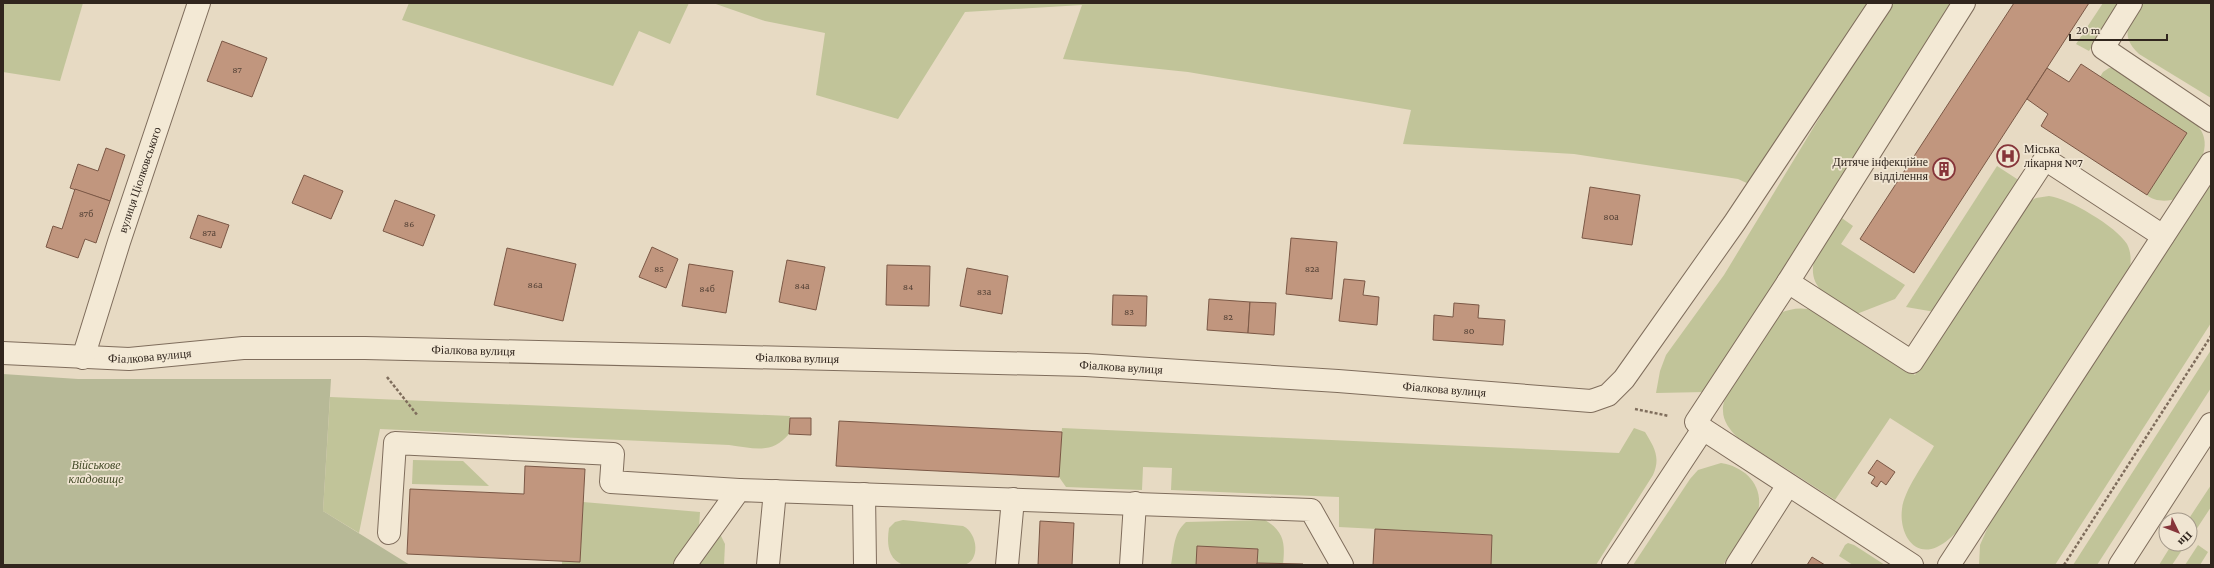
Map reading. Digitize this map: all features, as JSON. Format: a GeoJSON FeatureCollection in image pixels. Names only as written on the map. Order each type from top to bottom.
{"type":"FeatureCollection","features":[{"type":"Feature","properties":{"kind":"street","name":"вулиця Ціолковського"},"geometry":{"type":"LineString","coordinates":[[83,358],[119,242],[199,3]]}},
{"type":"Feature","properties":{"kind":"street"},"geometry":{"type":"LineString","coordinates":[[1591,401],[1608,395],[1624,379],[1735,222],[1881,3]]}},
{"type":"Feature","properties":{"kind":"street"},"geometry":{"type":"LineString","coordinates":[[1613,565],[1788,282],[1964,3]]}},
{"type":"Feature","properties":{"kind":"street"},"geometry":{"type":"LineString","coordinates":[[2132,3],[2103,48],[2211,121]]}},
{"type":"Feature","properties":{"kind":"street"},"geometry":{"type":"LineString","coordinates":[[1788,282],[1912,362],[2045,159],[2163,236]]}},
{"type":"Feature","properties":{"kind":"street"},"geometry":{"type":"LineString","coordinates":[[1950,565],[2211,163]]}},
{"type":"Feature","properties":{"kind":"street","name":"Фіалкова вулиця"},"geometry":{"type":"LineString","coordinates":[[3,353],[129,359],[243,348],[365,348],[1086,365],[1338,381],[1591,401]]}},
{"type":"Feature","properties":{"kind":"street"},"geometry":{"type":"LineString","coordinates":[[2121,565],[2211,424]]}},
{"type":"Feature","properties":{"kind":"street"},"geometry":{"type":"LineString","coordinates":[[1699,425],[1788,486],[1912,565]]}},
{"type":"Feature","properties":{"kind":"street"},"geometry":{"type":"LineString","coordinates":[[389,533],[395,443],[613,454],[611,482],[739,490],[1311,510],[1342,565]]}},
{"type":"Feature","properties":{"kind":"street"},"geometry":{"type":"LineString","coordinates":[[1737,565],[1788,486]]}},
{"type":"Feature","properties":{"kind":"street"},"geometry":{"type":"LineString","coordinates":[[685,565],[739,490]]}},
{"type":"Feature","properties":{"kind":"street"},"geometry":{"type":"LineString","coordinates":[[768,565],[775,491]]}},
{"type":"Feature","properties":{"kind":"street"},"geometry":{"type":"LineString","coordinates":[[864,494],[865,565]]}},
{"type":"Feature","properties":{"kind":"street"},"geometry":{"type":"LineString","coordinates":[[1007,565],[1013,499]]}},
{"type":"Feature","properties":{"kind":"street"},"geometry":{"type":"LineString","coordinates":[[1131,565],[1135,504]]}},
{"type":"Feature","properties":{"kind":"path"},"geometry":{"type":"LineString","coordinates":[[2064,565],[2211,336]]}},
{"type":"Feature","properties":{"kind":"path"},"geometry":{"type":"LineString","coordinates":[[365,348],[405,400],[444,445]]}},
{"type":"Feature","properties":{"kind":"path"},"geometry":{"type":"LineString","coordinates":[[1591,401],[1646,410],[1699,425]]}},
{"type":"Feature","properties":{"kind":"green space"},"geometry":{"type":"Polygon","coordinates":[[[3,3],[83,3],[60,81],[3,72],[3,3]]]}},
{"type":"Feature","properties":{"kind":"green space"},"geometry":{"type":"Polygon","coordinates":[[[409,3],[689,3],[670,44],[639,31],[613,86],[402,20],[409,3]]]}},
{"type":"Feature","properties":{"kind":"green space"},"geometry":{"type":"Polygon","coordinates":[[[713,3],[1873,3],[1751,185],[1738,179],[1574,154],[1403,144],[1411,110],[1188,72],[1063,59],[1082,5],[965,12],[898,119],[816,95],[825,33],[765,21],[713,3]]]}},
{"type":"Feature","properties":{"kind":"green space"},"geometry":{"type":"Polygon","coordinates":[[[1889,3],[1952,3],[1705,392],[1656,393],[1660,371],[1666,355],[1724,275],[1889,3]]]}},
{"type":"Feature","properties":{"kind":"green space"},"geometry":{"type":"Polygon","coordinates":[[[2103,3],[2120,3],[2089,51],[2076,44],[2103,3]]]}},
{"type":"Feature","properties":{"kind":"green space"},"geometry":{"type":"Polygon","coordinates":[[[2140,3],[2211,3],[2211,98],[2139,54],[2133,47],[2129,41],[2128,29],[2132,17],[2140,3]]]}},
{"type":"Feature","properties":{"kind":"green space"},"geometry":{"type":"Polygon","coordinates":[[[2109,68],[2113,68],[2192,119],[2200,128],[2205,146],[2203,153],[2196,169],[2178,198],[2162,201],[2147,195],[2187,133],[2100,77],[2103,72],[2109,68]]]}},
{"type":"Feature","properties":{"kind":"green space"},"geometry":{"type":"Polygon","coordinates":[[[1997,166],[2020,181],[1935,312],[1906,307],[1997,166]]]}},
{"type":"Feature","properties":{"kind":"green space"},"geometry":{"type":"Polygon","coordinates":[[[2211,183],[2211,323],[2055,565],[1979,565],[1980,545],[1995,511],[2211,183]]]}},
{"type":"Feature","properties":{"kind":"green space"},"geometry":{"type":"Polygon","coordinates":[[[2049,196],[2068,202],[2091,214],[2122,237],[2130,251],[2131,262],[2129,274],[1959,530],[1943,544],[1937,547],[1921,549],[1914,546],[1905,534],[1902,509],[1906,494],[1934,446],[1890,418],[1835,500],[1737,437],[1729,428],[1724,418],[1724,402],[1736,376],[1780,313],[1789,310],[1806,309],[1816,311],[1915,375],[2027,203],[2036,198],[2049,196]]]}},
{"type":"Feature","properties":{"kind":"green space"},"geometry":{"type":"Polygon","coordinates":[[[1839,216],[1853,226],[1841,244],[1905,285],[1895,299],[1854,315],[1824,293],[1816,284],[1813,274],[1813,264],[1816,253],[1839,216]]]}},
{"type":"Feature","properties":{"kind":"green space"},"geometry":{"type":"Polygon","coordinates":[[[2211,350],[2211,388],[2097,565],[2073,565],[2211,350]]]}},
{"type":"Feature","properties":{"kind":"green space","name":"Військове кладовище"},"geometry":{"type":"Polygon","coordinates":[[[3,374],[78,379],[331,379],[323,511],[410,565],[3,565],[3,374]]]}},
{"type":"Feature","properties":{"kind":"green space"},"geometry":{"type":"Polygon","coordinates":[[[330,397],[790,416],[789,434],[782,441],[769,448],[754,448],[729,445],[380,429],[359,533],[323,511],[330,397]]]}},
{"type":"Feature","properties":{"kind":"green space"},"geometry":{"type":"Polygon","coordinates":[[[1062,428],[1619,453],[1634,428],[1645,432],[1654,447],[1656,463],[1653,475],[1596,565],[1491,565],[1492,535],[1339,527],[1339,497],[1171,490],[1172,468],[1143,467],[1142,490],[1066,487],[1059,477],[1062,428]]]}},
{"type":"Feature","properties":{"kind":"green space"},"geometry":{"type":"Polygon","coordinates":[[[413,460],[463,461],[489,486],[412,484],[413,460]]]}},
{"type":"Feature","properties":{"kind":"green space"},"geometry":{"type":"Polygon","coordinates":[[[1721,463],[1738,469],[1751,479],[1756,486],[1759,503],[1758,512],[1723,565],[1633,565],[1690,479],[1698,470],[1721,463]]]}},
{"type":"Feature","properties":{"kind":"green space"},"geometry":{"type":"Polygon","coordinates":[[[2211,485],[2211,507],[2198,527],[2198,512],[2193,512],[2211,485]]]}},
{"type":"Feature","properties":{"kind":"green space"},"geometry":{"type":"Polygon","coordinates":[[[583,502],[700,512],[699,528],[675,565],[562,565],[562,561],[580,562],[583,502]]]}},
{"type":"Feature","properties":{"kind":"green space"},"geometry":{"type":"Polygon","coordinates":[[[903,520],[963,526],[972,535],[974,541],[975,553],[973,559],[969,563],[963,565],[901,564],[893,557],[889,549],[888,539],[889,528],[895,522],[903,520]]]}},
{"type":"Feature","properties":{"kind":"green space"},"geometry":{"type":"Polygon","coordinates":[[[1265,520],[1277,529],[1282,539],[1284,551],[1283,565],[1171,565],[1176,536],[1186,522],[1265,520]]]}},
{"type":"Feature","properties":{"kind":"green space"},"geometry":{"type":"Polygon","coordinates":[[[719,532],[725,544],[724,565],[697,565],[719,532]]]}},
{"type":"Feature","properties":{"kind":"green space"},"geometry":{"type":"Polygon","coordinates":[[[1848,543],[1854,545],[1885,565],[1853,565],[1839,556],[1845,545],[1848,543]]]}},
{"type":"Feature","properties":{"kind":"green space"},"geometry":{"type":"Polygon","coordinates":[[[2198,545],[2208,552],[2200,565],[2185,565],[2193,552],[2198,552],[2198,545]]]}},
{"type":"Feature","properties":{"kind":"green space"},"geometry":{"type":"Polygon","coordinates":[[[2167,552],[2181,552],[2172,565],[2159,565],[2167,552]]]}},
{"type":"Feature","properties":{"kind":"building","name":"Дитяче інфекційне відділення"},"geometry":{"type":"Polygon","coordinates":[[[2014,3],[2089,3],[1914,273],[1860,239],[2014,3]]]}},
{"type":"Feature","properties":{"kind":"building"},"geometry":{"type":"Polygon","coordinates":[[[222,41],[267,58],[252,97],[207,81],[222,41]]]}},
{"type":"Feature","properties":{"kind":"building"},"geometry":{"type":"Polygon","coordinates":[[[2081,64],[2187,133],[2147,195],[2041,126],[2048,114],[2027,99],[2047,68],[2069,82],[2081,64]]]}},
{"type":"Feature","properties":{"kind":"building"},"geometry":{"type":"Polygon","coordinates":[[[106,148],[125,155],[110,201],[70,188],[78,164],[98,171],[106,148]]]}},
{"type":"Feature","properties":{"kind":"building"},"geometry":{"type":"Polygon","coordinates":[[[304,175],[343,191],[331,219],[292,203],[304,175]]]}},
{"type":"Feature","properties":{"kind":"building"},"geometry":{"type":"Polygon","coordinates":[[[1590,187],[1640,195],[1632,245],[1582,238],[1590,187]]]}},
{"type":"Feature","properties":{"kind":"building"},"geometry":{"type":"Polygon","coordinates":[[[75,189],[110,201],[96,243],[85,239],[78,258],[46,247],[53,226],[62,229],[75,189]]]}},
{"type":"Feature","properties":{"kind":"building"},"geometry":{"type":"Polygon","coordinates":[[[395,200],[435,215],[423,246],[383,231],[395,200]]]}},
{"type":"Feature","properties":{"kind":"building"},"geometry":{"type":"Polygon","coordinates":[[[198,215],[229,225],[221,248],[190,238],[198,215]]]}},
{"type":"Feature","properties":{"kind":"building"},"geometry":{"type":"Polygon","coordinates":[[[1291,238],[1337,242],[1332,299],[1286,294],[1291,238]]]}},
{"type":"Feature","properties":{"kind":"building"},"geometry":{"type":"Polygon","coordinates":[[[652,247],[678,259],[666,288],[639,277],[652,247]]]}},
{"type":"Feature","properties":{"kind":"building"},"geometry":{"type":"Polygon","coordinates":[[[507,248],[576,264],[563,321],[494,305],[507,248]]]}},
{"type":"Feature","properties":{"kind":"building"},"geometry":{"type":"Polygon","coordinates":[[[787,260],[825,267],[816,310],[779,302],[787,260]]]}},
{"type":"Feature","properties":{"kind":"building"},"geometry":{"type":"Polygon","coordinates":[[[689,264],[733,271],[726,313],[682,306],[689,264]]]}},
{"type":"Feature","properties":{"kind":"building"},"geometry":{"type":"Polygon","coordinates":[[[887,265],[930,266],[929,306],[886,305],[887,265]]]}},
{"type":"Feature","properties":{"kind":"building"},"geometry":{"type":"Polygon","coordinates":[[[967,268],[1008,276],[1002,314],[960,306],[967,268]]]}},
{"type":"Feature","properties":{"kind":"building"},"geometry":{"type":"Polygon","coordinates":[[[1344,279],[1365,281],[1363,295],[1379,297],[1377,325],[1339,321],[1344,279]]]}},
{"type":"Feature","properties":{"kind":"building"},"geometry":{"type":"Polygon","coordinates":[[[1113,295],[1147,296],[1146,326],[1112,325],[1113,295]]]}},
{"type":"Feature","properties":{"kind":"building"},"geometry":{"type":"Polygon","coordinates":[[[1209,299],[1250,302],[1248,333],[1207,330],[1209,299]]]}},
{"type":"Feature","properties":{"kind":"building"},"geometry":{"type":"Polygon","coordinates":[[[1250,302],[1276,303],[1274,335],[1248,333],[1250,302]]]}},
{"type":"Feature","properties":{"kind":"building"},"geometry":{"type":"Polygon","coordinates":[[[1454,303],[1479,305],[1478,318],[1505,320],[1503,345],[1433,340],[1434,315],[1453,317],[1454,303]]]}},
{"type":"Feature","properties":{"kind":"building"},"geometry":{"type":"Polygon","coordinates":[[[790,418],[811,418],[811,435],[789,434],[790,418]]]}},
{"type":"Feature","properties":{"kind":"building"},"geometry":{"type":"Polygon","coordinates":[[[839,421],[1062,432],[1059,477],[836,466],[839,421]]]}},
{"type":"Feature","properties":{"kind":"building"},"geometry":{"type":"Polygon","coordinates":[[[1877,460],[1895,472],[1886,485],[1881,481],[1877,487],[1871,483],[1875,477],[1868,473],[1877,460]]]}},
{"type":"Feature","properties":{"kind":"building"},"geometry":{"type":"Polygon","coordinates":[[[525,466],[585,469],[580,562],[407,554],[410,489],[524,494],[525,466]]]}},
{"type":"Feature","properties":{"kind":"building"},"geometry":{"type":"Polygon","coordinates":[[[1040,521],[1074,523],[1072,565],[1038,565],[1040,521]]]}},
{"type":"Feature","properties":{"kind":"building"},"geometry":{"type":"Polygon","coordinates":[[[1375,529],[1492,535],[1491,565],[1373,565],[1375,529]]]}},
{"type":"Feature","properties":{"kind":"building"},"geometry":{"type":"Polygon","coordinates":[[[1197,546],[1258,549],[1257,565],[1196,565],[1197,546]]]}},
{"type":"Feature","properties":{"kind":"building"},"geometry":{"type":"Polygon","coordinates":[[[1812,557],[1825,565],[1807,565],[1812,557]]]}},
{"type":"Feature","properties":{"kind":"building"},"geometry":{"type":"Polygon","coordinates":[[[1257,563],[1303,564],[1303,565],[1257,565],[1257,563]]]}},
{"type":"Feature","properties":{"kind":"place","name":"Міська лікарня №7"},"geometry":{"type":"Point","coordinates":[2008,156]}},
{"type":"Feature","properties":{"kind":"place","name":"Дитяче інфекційне відділення"},"geometry":{"type":"Point","coordinates":[1944,169]}}]}
